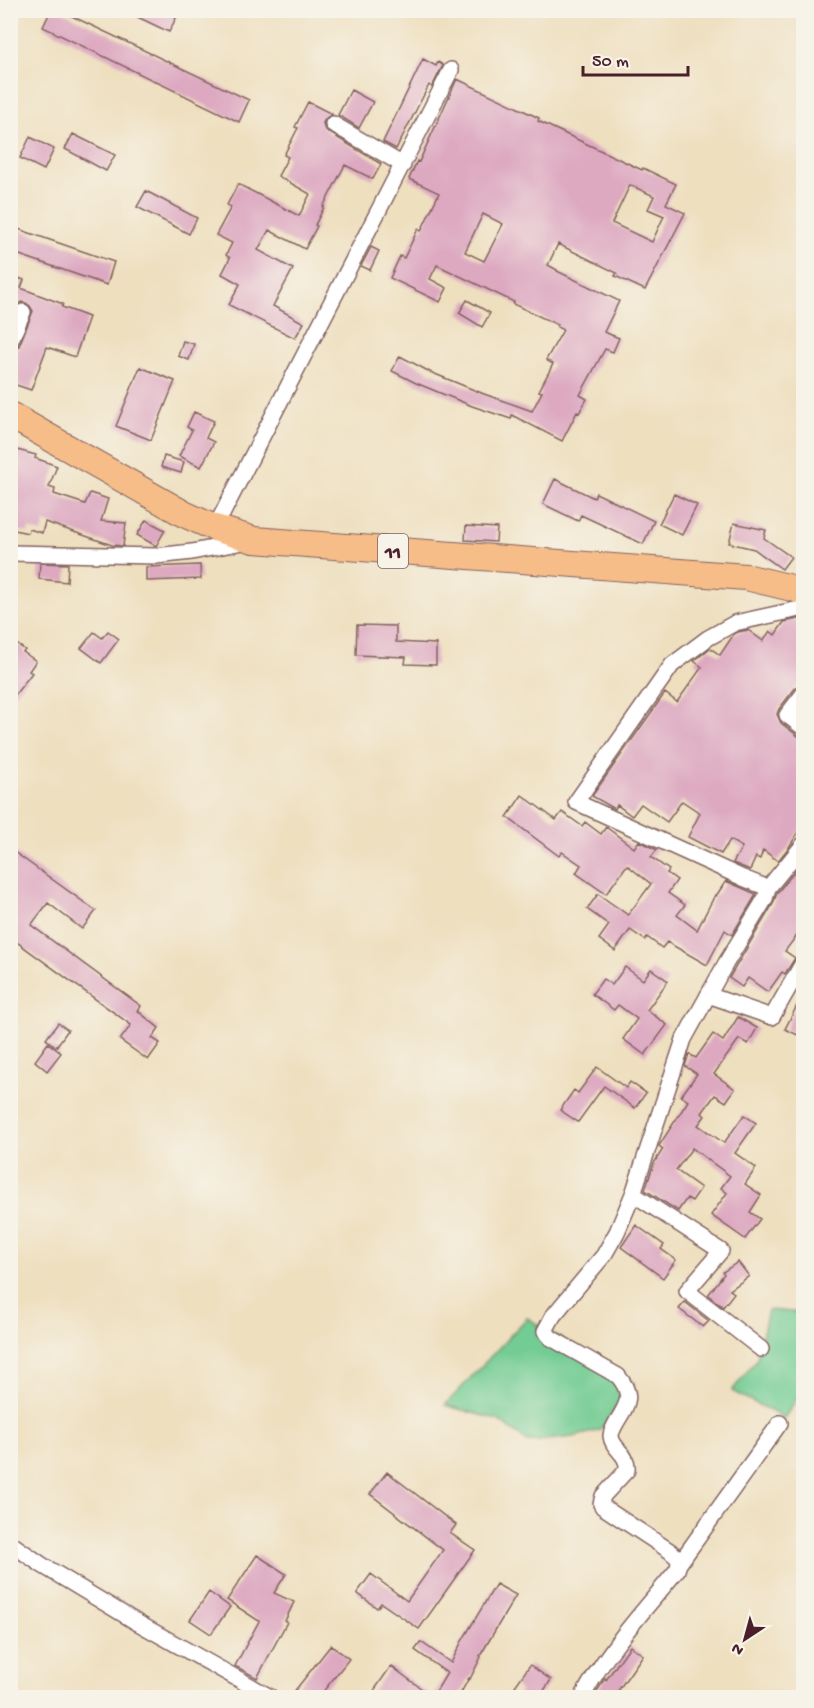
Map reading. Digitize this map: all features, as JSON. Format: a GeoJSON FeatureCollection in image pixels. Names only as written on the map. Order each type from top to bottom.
{"type":"FeatureCollection","features":[{"type":"Feature","properties":{"kind":"highway","name":"11"},"geometry":{"type":"LineString","coordinates":[[10,416],[184,514],[215,528],[254,540],[746,577],[804,591]]}},
{"type":"Feature","properties":{"kind":"street"},"geometry":{"type":"LineString","coordinates":[[215,528],[452,70]]}},
{"type":"Feature","properties":{"kind":"street"},"geometry":{"type":"LineString","coordinates":[[333,124],[403,165]]}},
{"type":"Feature","properties":{"kind":"street"},"geometry":{"type":"LineString","coordinates":[[10,342],[22,312]]}},
{"type":"Feature","properties":{"kind":"street"},"geometry":{"type":"LineString","coordinates":[[10,553],[156,556],[192,552],[254,540]]}},
{"type":"Feature","properties":{"kind":"street"},"geometry":{"type":"LineString","coordinates":[[768,888],[576,802],[672,665],[708,638],[735,622],[804,608]]}},
{"type":"Feature","properties":{"kind":"street"},"geometry":{"type":"LineString","coordinates":[[804,693],[787,715],[804,728]]}},
{"type":"Feature","properties":{"kind":"street"},"geometry":{"type":"LineString","coordinates":[[679,1564],[678,1558],[670,1551],[601,1504],[603,1496],[627,1470],[628,1465],[611,1436],[612,1430],[627,1406],[629,1397],[624,1383],[618,1376],[551,1338],[545,1331],[553,1316],[604,1255],[617,1232],[633,1194],[684,1039],[765,898],[768,888],[804,844]]}},
{"type":"Feature","properties":{"kind":"street"},"geometry":{"type":"LineString","coordinates":[[708,995],[772,1017],[804,961]]}},
{"type":"Feature","properties":{"kind":"street"},"geometry":{"type":"LineString","coordinates":[[633,1194],[721,1251],[687,1291],[761,1349]]}},
{"type":"Feature","properties":{"kind":"street"},"geometry":{"type":"LineString","coordinates":[[582,1698],[588,1685],[611,1652],[677,1570],[679,1564],[780,1423]]}},
{"type":"Feature","properties":{"kind":"street"},"geometry":{"type":"LineString","coordinates":[[10,1542],[69,1582],[272,1698]]}},
{"type":"Feature","properties":{"kind":"green space"},"geometry":{"type":"Polygon","coordinates":[[[768,1310],[803,1313],[803,1390],[784,1418],[732,1391],[757,1359],[768,1310]]]}},
{"type":"Feature","properties":{"kind":"green space"},"geometry":{"type":"Polygon","coordinates":[[[527,1318],[634,1383],[600,1430],[573,1437],[528,1442],[498,1420],[445,1405],[527,1318]]]}},
{"type":"Feature","properties":{"kind":"building"},"geometry":{"type":"Polygon","coordinates":[[[51,10],[59,10],[249,100],[239,122],[43,27],[51,10]]]}},
{"type":"Feature","properties":{"kind":"building"},"geometry":{"type":"Polygon","coordinates":[[[123,10],[172,10],[178,14],[169,32],[123,10]]]}},
{"type":"Feature","properties":{"kind":"building"},"geometry":{"type":"Polygon","coordinates":[[[423,59],[436,66],[438,62],[443,65],[432,87],[429,85],[396,149],[383,142],[423,59]]]}},
{"type":"Feature","properties":{"kind":"building"},"geometry":{"type":"Polygon","coordinates":[[[457,79],[539,118],[538,121],[676,184],[666,204],[685,213],[645,290],[615,276],[617,273],[558,244],[548,265],[619,301],[604,332],[619,338],[613,352],[605,349],[580,395],[587,399],[579,413],[577,412],[562,441],[512,415],[511,419],[472,406],[392,371],[400,356],[430,372],[532,411],[553,364],[546,360],[563,330],[557,327],[558,325],[513,304],[514,302],[437,265],[430,279],[447,288],[440,302],[390,278],[400,256],[404,258],[418,229],[421,231],[439,193],[409,179],[417,161],[419,162],[457,79]],[[630,185],[612,223],[652,242],[664,216],[648,209],[654,196],[630,185]],[[483,214],[465,252],[484,261],[503,224],[483,214]]]}},
{"type":"Feature","properties":{"kind":"building"},"geometry":{"type":"Polygon","coordinates":[[[351,90],[373,102],[359,128],[338,115],[351,90]]]}},
{"type":"Feature","properties":{"kind":"building"},"geometry":{"type":"Polygon","coordinates":[[[308,102],[332,114],[323,123],[328,132],[381,164],[373,179],[345,165],[323,207],[315,225],[317,226],[305,249],[269,230],[258,250],[293,269],[273,306],[304,323],[295,338],[229,305],[240,284],[222,274],[230,258],[226,255],[232,243],[216,235],[231,207],[227,205],[238,184],[299,216],[310,194],[278,176],[288,157],[284,155],[298,128],[295,127],[308,102]]]}},
{"type":"Feature","properties":{"kind":"building"},"geometry":{"type":"Polygon","coordinates":[[[73,134],[115,155],[106,171],[65,149],[73,134]]]}},
{"type":"Feature","properties":{"kind":"building"},"geometry":{"type":"Polygon","coordinates":[[[30,137],[54,149],[44,170],[20,158],[30,137]]]}},
{"type":"Feature","properties":{"kind":"building"},"geometry":{"type":"Polygon","coordinates":[[[146,191],[197,218],[189,234],[137,207],[146,191]]]}},
{"type":"Feature","properties":{"kind":"building"},"geometry":{"type":"Polygon","coordinates":[[[18,229],[114,262],[107,285],[11,252],[18,229]]]}},
{"type":"Feature","properties":{"kind":"building"},"geometry":{"type":"Polygon","coordinates":[[[371,247],[379,251],[370,270],[361,266],[371,247]]]}},
{"type":"Feature","properties":{"kind":"building"},"geometry":{"type":"Polygon","coordinates":[[[10,275],[24,280],[21,288],[89,317],[75,357],[47,347],[31,390],[10,383],[10,352],[19,346],[33,311],[26,303],[21,302],[10,315],[10,275]]]}},
{"type":"Feature","properties":{"kind":"building"},"geometry":{"type":"Polygon","coordinates":[[[467,300],[490,313],[482,327],[459,313],[467,300]]]}},
{"type":"Feature","properties":{"kind":"building"},"geometry":{"type":"Polygon","coordinates":[[[183,341],[194,344],[189,360],[178,356],[183,341]]]}},
{"type":"Feature","properties":{"kind":"building"},"geometry":{"type":"Polygon","coordinates":[[[140,367],[175,381],[151,440],[116,426],[140,367]]]}},
{"type":"Feature","properties":{"kind":"building"},"geometry":{"type":"Polygon","coordinates":[[[194,412],[214,421],[206,438],[214,442],[201,467],[179,456],[192,430],[187,427],[194,412]]]}},
{"type":"Feature","properties":{"kind":"building"},"geometry":{"type":"Polygon","coordinates":[[[10,448],[36,455],[35,458],[57,466],[49,487],[55,489],[54,494],[85,504],[90,493],[108,499],[101,521],[126,523],[123,546],[112,545],[45,522],[42,533],[29,529],[28,533],[10,529],[10,448]]]}},
{"type":"Feature","properties":{"kind":"building"},"geometry":{"type":"Polygon","coordinates":[[[164,456],[184,462],[181,473],[161,467],[164,456]]]}},
{"type":"Feature","properties":{"kind":"building"},"geometry":{"type":"Polygon","coordinates":[[[555,479],[594,498],[596,493],[654,521],[643,544],[581,515],[578,521],[543,504],[555,479]]]}},
{"type":"Feature","properties":{"kind":"building"},"geometry":{"type":"Polygon","coordinates":[[[674,494],[697,505],[682,535],[659,524],[674,494]]]}},
{"type":"Feature","properties":{"kind":"building"},"geometry":{"type":"Polygon","coordinates":[[[146,520],[165,530],[156,546],[137,535],[146,520]]]}},
{"type":"Feature","properties":{"kind":"building"},"geometry":{"type":"Polygon","coordinates":[[[734,523],[766,530],[764,538],[791,557],[782,569],[754,549],[729,543],[734,523]]]}},
{"type":"Feature","properties":{"kind":"building"},"geometry":{"type":"Polygon","coordinates":[[[466,526],[497,528],[496,542],[465,540],[466,526]]]}},
{"type":"Feature","properties":{"kind":"building"},"geometry":{"type":"Polygon","coordinates":[[[40,563],[68,564],[67,582],[39,579],[40,563]]]}},
{"type":"Feature","properties":{"kind":"building"},"geometry":{"type":"Polygon","coordinates":[[[200,565],[201,579],[146,581],[146,567],[200,565]]]}},
{"type":"Feature","properties":{"kind":"building"},"geometry":{"type":"Polygon","coordinates":[[[803,618],[804,683],[796,687],[777,714],[781,723],[804,738],[804,824],[778,861],[763,850],[760,859],[756,857],[750,870],[733,863],[742,847],[730,840],[721,854],[688,837],[700,813],[682,801],[667,822],[641,804],[632,816],[617,805],[615,809],[592,796],[665,693],[677,702],[702,667],[694,661],[710,648],[720,655],[734,634],[738,632],[748,630],[763,641],[770,631],[775,635],[784,622],[803,618]]]}},
{"type":"Feature","properties":{"kind":"building"},"geometry":{"type":"Polygon","coordinates":[[[357,625],[396,626],[396,642],[436,644],[436,665],[405,664],[406,657],[356,655],[357,625]]]}},
{"type":"Feature","properties":{"kind":"building"},"geometry":{"type":"Polygon","coordinates":[[[108,631],[119,639],[101,663],[81,648],[94,632],[102,638],[108,631]]]}},
{"type":"Feature","properties":{"kind":"building"},"geometry":{"type":"Polygon","coordinates":[[[10,639],[36,661],[29,671],[32,673],[10,701],[10,639]]]}},
{"type":"Feature","properties":{"kind":"building"},"geometry":{"type":"Polygon","coordinates":[[[522,795],[556,820],[562,812],[582,826],[585,822],[601,834],[606,827],[634,848],[639,841],[657,850],[651,857],[669,870],[667,873],[677,880],[668,893],[685,905],[677,915],[697,930],[715,895],[726,881],[756,895],[732,935],[725,930],[707,965],[667,942],[662,948],[647,937],[645,940],[630,930],[615,951],[599,939],[609,925],[587,909],[598,894],[628,915],[651,884],[627,865],[606,894],[576,873],[581,865],[562,852],[559,856],[507,817],[522,795]]]}},
{"type":"Feature","properties":{"kind":"building"},"geometry":{"type":"Polygon","coordinates":[[[10,849],[96,911],[82,929],[48,903],[31,925],[141,1006],[138,1011],[159,1028],[152,1038],[160,1043],[148,1060],[120,1040],[131,1025],[10,937],[10,849]]]}},
{"type":"Feature","properties":{"kind":"building"},"geometry":{"type":"Polygon","coordinates":[[[804,860],[804,926],[785,951],[795,958],[785,974],[782,972],[768,992],[748,978],[742,987],[729,978],[773,904],[777,893],[804,860]]]}},
{"type":"Feature","properties":{"kind":"building"},"geometry":{"type":"Polygon","coordinates":[[[625,967],[643,980],[651,969],[668,981],[647,1010],[667,1025],[645,1055],[623,1039],[637,1019],[618,1005],[614,1010],[592,994],[603,979],[612,985],[625,967]]]}},
{"type":"Feature","properties":{"kind":"building"},"geometry":{"type":"Polygon","coordinates":[[[804,992],[804,1038],[785,1029],[804,992]]]}},
{"type":"Feature","properties":{"kind":"building"},"geometry":{"type":"Polygon","coordinates":[[[738,1017],[757,1028],[748,1044],[739,1039],[714,1074],[735,1089],[726,1102],[715,1095],[702,1113],[705,1116],[698,1125],[724,1143],[744,1115],[756,1123],[735,1153],[756,1168],[745,1184],[761,1195],[750,1212],[760,1219],[745,1239],[711,1215],[727,1193],[721,1188],[730,1176],[692,1148],[676,1170],[701,1188],[692,1201],[687,1198],[678,1211],[645,1190],[654,1163],[663,1149],[659,1146],[688,1101],[681,1096],[697,1074],[685,1066],[689,1054],[696,1058],[713,1034],[723,1041],[738,1017]]]}},
{"type":"Feature","properties":{"kind":"building"},"geometry":{"type":"Polygon","coordinates":[[[58,1023],[68,1030],[56,1047],[46,1039],[58,1023]]]}},
{"type":"Feature","properties":{"kind":"building"},"geometry":{"type":"Polygon","coordinates":[[[48,1043],[61,1053],[47,1071],[35,1061],[48,1043]]]}},
{"type":"Feature","properties":{"kind":"building"},"geometry":{"type":"Polygon","coordinates":[[[597,1067],[626,1088],[630,1082],[646,1093],[635,1108],[604,1086],[578,1122],[560,1110],[574,1090],[578,1093],[597,1067]]]}},
{"type":"Feature","properties":{"kind":"building"},"geometry":{"type":"Polygon","coordinates":[[[636,1225],[664,1245],[661,1249],[676,1260],[663,1278],[621,1247],[636,1225]]]}},
{"type":"Feature","properties":{"kind":"building"},"geometry":{"type":"Polygon","coordinates":[[[738,1262],[749,1276],[730,1290],[734,1293],[723,1307],[708,1295],[724,1274],[723,1272],[738,1262]]]}},
{"type":"Feature","properties":{"kind":"building"},"geometry":{"type":"Polygon","coordinates":[[[685,1302],[709,1321],[703,1327],[679,1309],[685,1302]]]}},
{"type":"Feature","properties":{"kind":"building"},"geometry":{"type":"Polygon","coordinates":[[[387,1472],[456,1525],[450,1533],[475,1550],[419,1629],[381,1603],[377,1608],[357,1593],[371,1574],[407,1601],[443,1550],[370,1494],[387,1472]]]}},
{"type":"Feature","properties":{"kind":"building"},"geometry":{"type":"Polygon","coordinates":[[[257,1555],[286,1574],[274,1593],[294,1602],[285,1621],[287,1622],[257,1678],[235,1666],[259,1621],[227,1600],[257,1555]]]}},
{"type":"Feature","properties":{"kind":"building"},"geometry":{"type":"Polygon","coordinates":[[[496,1584],[516,1595],[458,1698],[443,1698],[435,1693],[447,1673],[415,1650],[421,1642],[451,1663],[496,1584]]]}},
{"type":"Feature","properties":{"kind":"building"},"geometry":{"type":"Polygon","coordinates":[[[209,1592],[230,1607],[211,1634],[190,1620],[209,1592]]]}},
{"type":"Feature","properties":{"kind":"building"},"geometry":{"type":"Polygon","coordinates":[[[331,1645],[349,1659],[318,1698],[289,1698],[331,1645]]]}},
{"type":"Feature","properties":{"kind":"building"},"geometry":{"type":"Polygon","coordinates":[[[630,1646],[643,1655],[613,1698],[593,1698],[605,1678],[606,1680],[630,1646]]]}},
{"type":"Feature","properties":{"kind":"building"},"geometry":{"type":"Polygon","coordinates":[[[530,1665],[551,1680],[539,1698],[516,1698],[521,1691],[515,1686],[530,1665]]]}},
{"type":"Feature","properties":{"kind":"building"},"geometry":{"type":"Polygon","coordinates":[[[391,1666],[434,1698],[381,1698],[373,1692],[391,1666]]]}}]}
